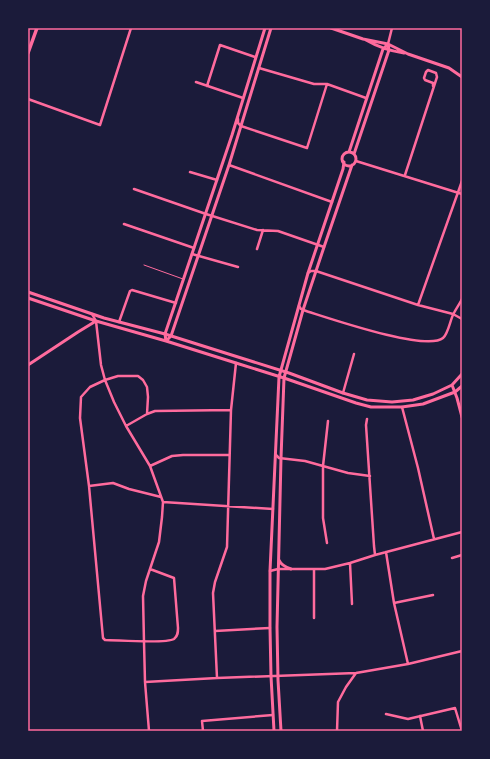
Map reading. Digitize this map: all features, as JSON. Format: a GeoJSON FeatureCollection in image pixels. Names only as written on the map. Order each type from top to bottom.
{"type":"FeatureCollection","features":[{"type":"Feature","properties":{"kind":"main road"},"geometry":{"type":"LineString","coordinates":[[28,53],[37,28]]}},
{"type":"Feature","properties":{"kind":"street"},"geometry":{"type":"LineString","coordinates":[[28,99],[100,125],[130,28]]}},
{"type":"Feature","properties":{"kind":"street"},"geometry":{"type":"LineString","coordinates":[[166,341],[165,334],[206,214],[265,28]]}},
{"type":"Feature","properties":{"kind":"street"},"geometry":{"type":"LineString","coordinates":[[166,341],[171,336],[199,256],[229,165],[271,28]]}},
{"type":"Feature","properties":{"kind":"street"},"geometry":{"type":"LineString","coordinates":[[330,28],[363,39],[388,44],[408,54],[448,68],[462,77]]}},
{"type":"Feature","properties":{"kind":"street"},"geometry":{"type":"LineString","coordinates":[[356,161],[356,156],[354,154],[389,50],[388,44],[392,28]]}},
{"type":"Feature","properties":{"kind":"street"},"geometry":{"type":"LineString","coordinates":[[363,39],[383,49],[408,54]]}},
{"type":"Feature","properties":{"kind":"street"},"geometry":{"type":"LineString","coordinates":[[274,731],[271,676],[270,572],[279,377],[298,304],[344,162],[343,156],[349,152],[383,49],[388,44]]}},
{"type":"Feature","properties":{"kind":"street"},"geometry":{"type":"LineString","coordinates":[[207,86],[220,45],[255,57]]}},
{"type":"Feature","properties":{"kind":"street"},"geometry":{"type":"LineString","coordinates":[[258,68],[314,84],[327,84],[366,98]]}},
{"type":"Feature","properties":{"kind":"street"},"geometry":{"type":"LineString","coordinates":[[405,175],[437,77],[436,73],[428,70],[424,78],[425,80],[433,83],[433,86]]}},
{"type":"Feature","properties":{"kind":"street"},"geometry":{"type":"LineString","coordinates":[[196,82],[243,98]]}},
{"type":"Feature","properties":{"kind":"street"},"geometry":{"type":"LineString","coordinates":[[238,116],[238,123],[241,126],[307,148],[327,84]]}},
{"type":"Feature","properties":{"kind":"street"},"geometry":{"type":"LineString","coordinates":[[349,152],[354,154]]}},
{"type":"Feature","properties":{"kind":"street"},"geometry":{"type":"LineString","coordinates":[[356,161],[462,194]]}},
{"type":"Feature","properties":{"kind":"street"},"geometry":{"type":"LineString","coordinates":[[281,731],[278,676],[278,556],[284,378],[316,270],[352,165],[356,161]]}},
{"type":"Feature","properties":{"kind":"street"},"geometry":{"type":"LineString","coordinates":[[344,162],[348,165],[352,165]]}},
{"type":"Feature","properties":{"kind":"street"},"geometry":{"type":"LineString","coordinates":[[229,165],[332,202]]}},
{"type":"Feature","properties":{"kind":"street"},"geometry":{"type":"LineString","coordinates":[[190,172],[217,180]]}},
{"type":"Feature","properties":{"kind":"street"},"geometry":{"type":"LineString","coordinates":[[418,305],[462,181]]}},
{"type":"Feature","properties":{"kind":"street"},"geometry":{"type":"LineString","coordinates":[[134,189],[257,230],[278,231],[324,246]]}},
{"type":"Feature","properties":{"kind":"street"},"geometry":{"type":"LineString","coordinates":[[124,224],[194,248]]}},
{"type":"Feature","properties":{"kind":"street"},"geometry":{"type":"LineString","coordinates":[[257,249],[263,230]]}},
{"type":"Feature","properties":{"kind":"street"},"geometry":{"type":"LineString","coordinates":[[192,254],[238,267]]}},
{"type":"Feature","properties":{"kind":"street"},"geometry":{"type":"LineString","coordinates":[[308,273],[316,270],[418,305],[453,314],[462,319]]}},
{"type":"Feature","properties":{"kind":"street"},"geometry":{"type":"LineString","coordinates":[[119,322],[130,291],[132,290],[176,303]]}},
{"type":"Feature","properties":{"kind":"street"},"geometry":{"type":"LineString","coordinates":[[28,292],[92,314],[165,334],[286,372],[343,393],[367,400],[392,402],[414,400],[433,394],[452,385],[462,374]]}},
{"type":"Feature","properties":{"kind":"street"},"geometry":{"type":"LineString","coordinates":[[28,298],[96,321],[166,341],[371,407],[402,407],[423,404],[455,392],[462,386]]}},
{"type":"Feature","properties":{"kind":"street"},"geometry":{"type":"LineString","coordinates":[[298,304],[303,310],[372,331],[402,338],[422,341],[437,341],[443,338],[446,334],[453,314],[462,299]]}},
{"type":"Feature","properties":{"kind":"street"},"geometry":{"type":"LineString","coordinates":[[92,314],[96,321],[101,365],[105,380],[126,426],[150,466],[163,502],[159,542],[146,581],[143,596],[145,682],[149,731]]}},
{"type":"Feature","properties":{"kind":"street"},"geometry":{"type":"LineString","coordinates":[[28,365],[96,321]]}},
{"type":"Feature","properties":{"kind":"street"},"geometry":{"type":"LineString","coordinates":[[343,393],[354,354]]}},
{"type":"Feature","properties":{"kind":"street"},"geometry":{"type":"LineString","coordinates":[[217,678],[213,588],[227,547],[231,410],[236,363]]}},
{"type":"Feature","properties":{"kind":"street"},"geometry":{"type":"LineString","coordinates":[[147,414],[147,387],[143,380],[138,376],[118,376],[105,380],[90,387],[81,397],[80,418],[89,486],[103,638],[105,640],[144,642],[168,641],[173,640],[178,633],[174,578],[150,569]]}},
{"type":"Feature","properties":{"kind":"street"},"geometry":{"type":"LineString","coordinates":[[452,385],[462,417]]}},
{"type":"Feature","properties":{"kind":"street"},"geometry":{"type":"LineString","coordinates":[[402,407],[434,539]]}},
{"type":"Feature","properties":{"kind":"street"},"geometry":{"type":"LineString","coordinates":[[126,426],[155,411],[231,410]]}},
{"type":"Feature","properties":{"kind":"street"},"geometry":{"type":"LineString","coordinates":[[367,419],[366,425],[375,555]]}},
{"type":"Feature","properties":{"kind":"street"},"geometry":{"type":"LineString","coordinates":[[327,543],[322,518],[323,466],[328,421]]}},
{"type":"Feature","properties":{"kind":"street"},"geometry":{"type":"LineString","coordinates":[[276,454],[281,458],[305,461],[348,473],[370,476]]}},
{"type":"Feature","properties":{"kind":"street"},"geometry":{"type":"LineString","coordinates":[[150,466],[172,456],[229,456]]}},
{"type":"Feature","properties":{"kind":"street"},"geometry":{"type":"LineString","coordinates":[[89,486],[113,483],[129,489],[161,497]]}},
{"type":"Feature","properties":{"kind":"street"},"geometry":{"type":"LineString","coordinates":[[163,502],[273,509]]}},
{"type":"Feature","properties":{"kind":"street"},"geometry":{"type":"LineString","coordinates":[[270,572],[278,569],[291,568],[326,569],[462,532]]}},
{"type":"Feature","properties":{"kind":"street"},"geometry":{"type":"LineString","coordinates":[[386,552],[394,602],[408,664]]}},
{"type":"Feature","properties":{"kind":"street"},"geometry":{"type":"LineString","coordinates":[[278,556],[282,565],[291,568]]}},
{"type":"Feature","properties":{"kind":"street"},"geometry":{"type":"LineString","coordinates":[[452,558],[462,556]]}},
{"type":"Feature","properties":{"kind":"street"},"geometry":{"type":"LineString","coordinates":[[350,563],[352,604]]}},
{"type":"Feature","properties":{"kind":"street"},"geometry":{"type":"LineString","coordinates":[[314,569],[314,618]]}},
{"type":"Feature","properties":{"kind":"street"},"geometry":{"type":"LineString","coordinates":[[394,602],[433,595]]}},
{"type":"Feature","properties":{"kind":"street"},"geometry":{"type":"LineString","coordinates":[[215,631],[270,628]]}},
{"type":"Feature","properties":{"kind":"street"},"geometry":{"type":"LineString","coordinates":[[145,682],[356,673],[408,664],[462,651]]}},
{"type":"Feature","properties":{"kind":"street"},"geometry":{"type":"LineString","coordinates":[[337,731],[338,702],[356,673]]}},
{"type":"Feature","properties":{"kind":"street"},"geometry":{"type":"LineString","coordinates":[[386,714],[408,719],[455,708],[462,731]]}},
{"type":"Feature","properties":{"kind":"street"},"geometry":{"type":"LineString","coordinates":[[203,731],[202,721],[273,715]]}},
{"type":"Feature","properties":{"kind":"street"},"geometry":{"type":"LineString","coordinates":[[420,716],[423,731]]}},
{"type":"Feature","properties":{"kind":"lane"},"geometry":{"type":"LineString","coordinates":[[144,265],[184,279]]}}]}
